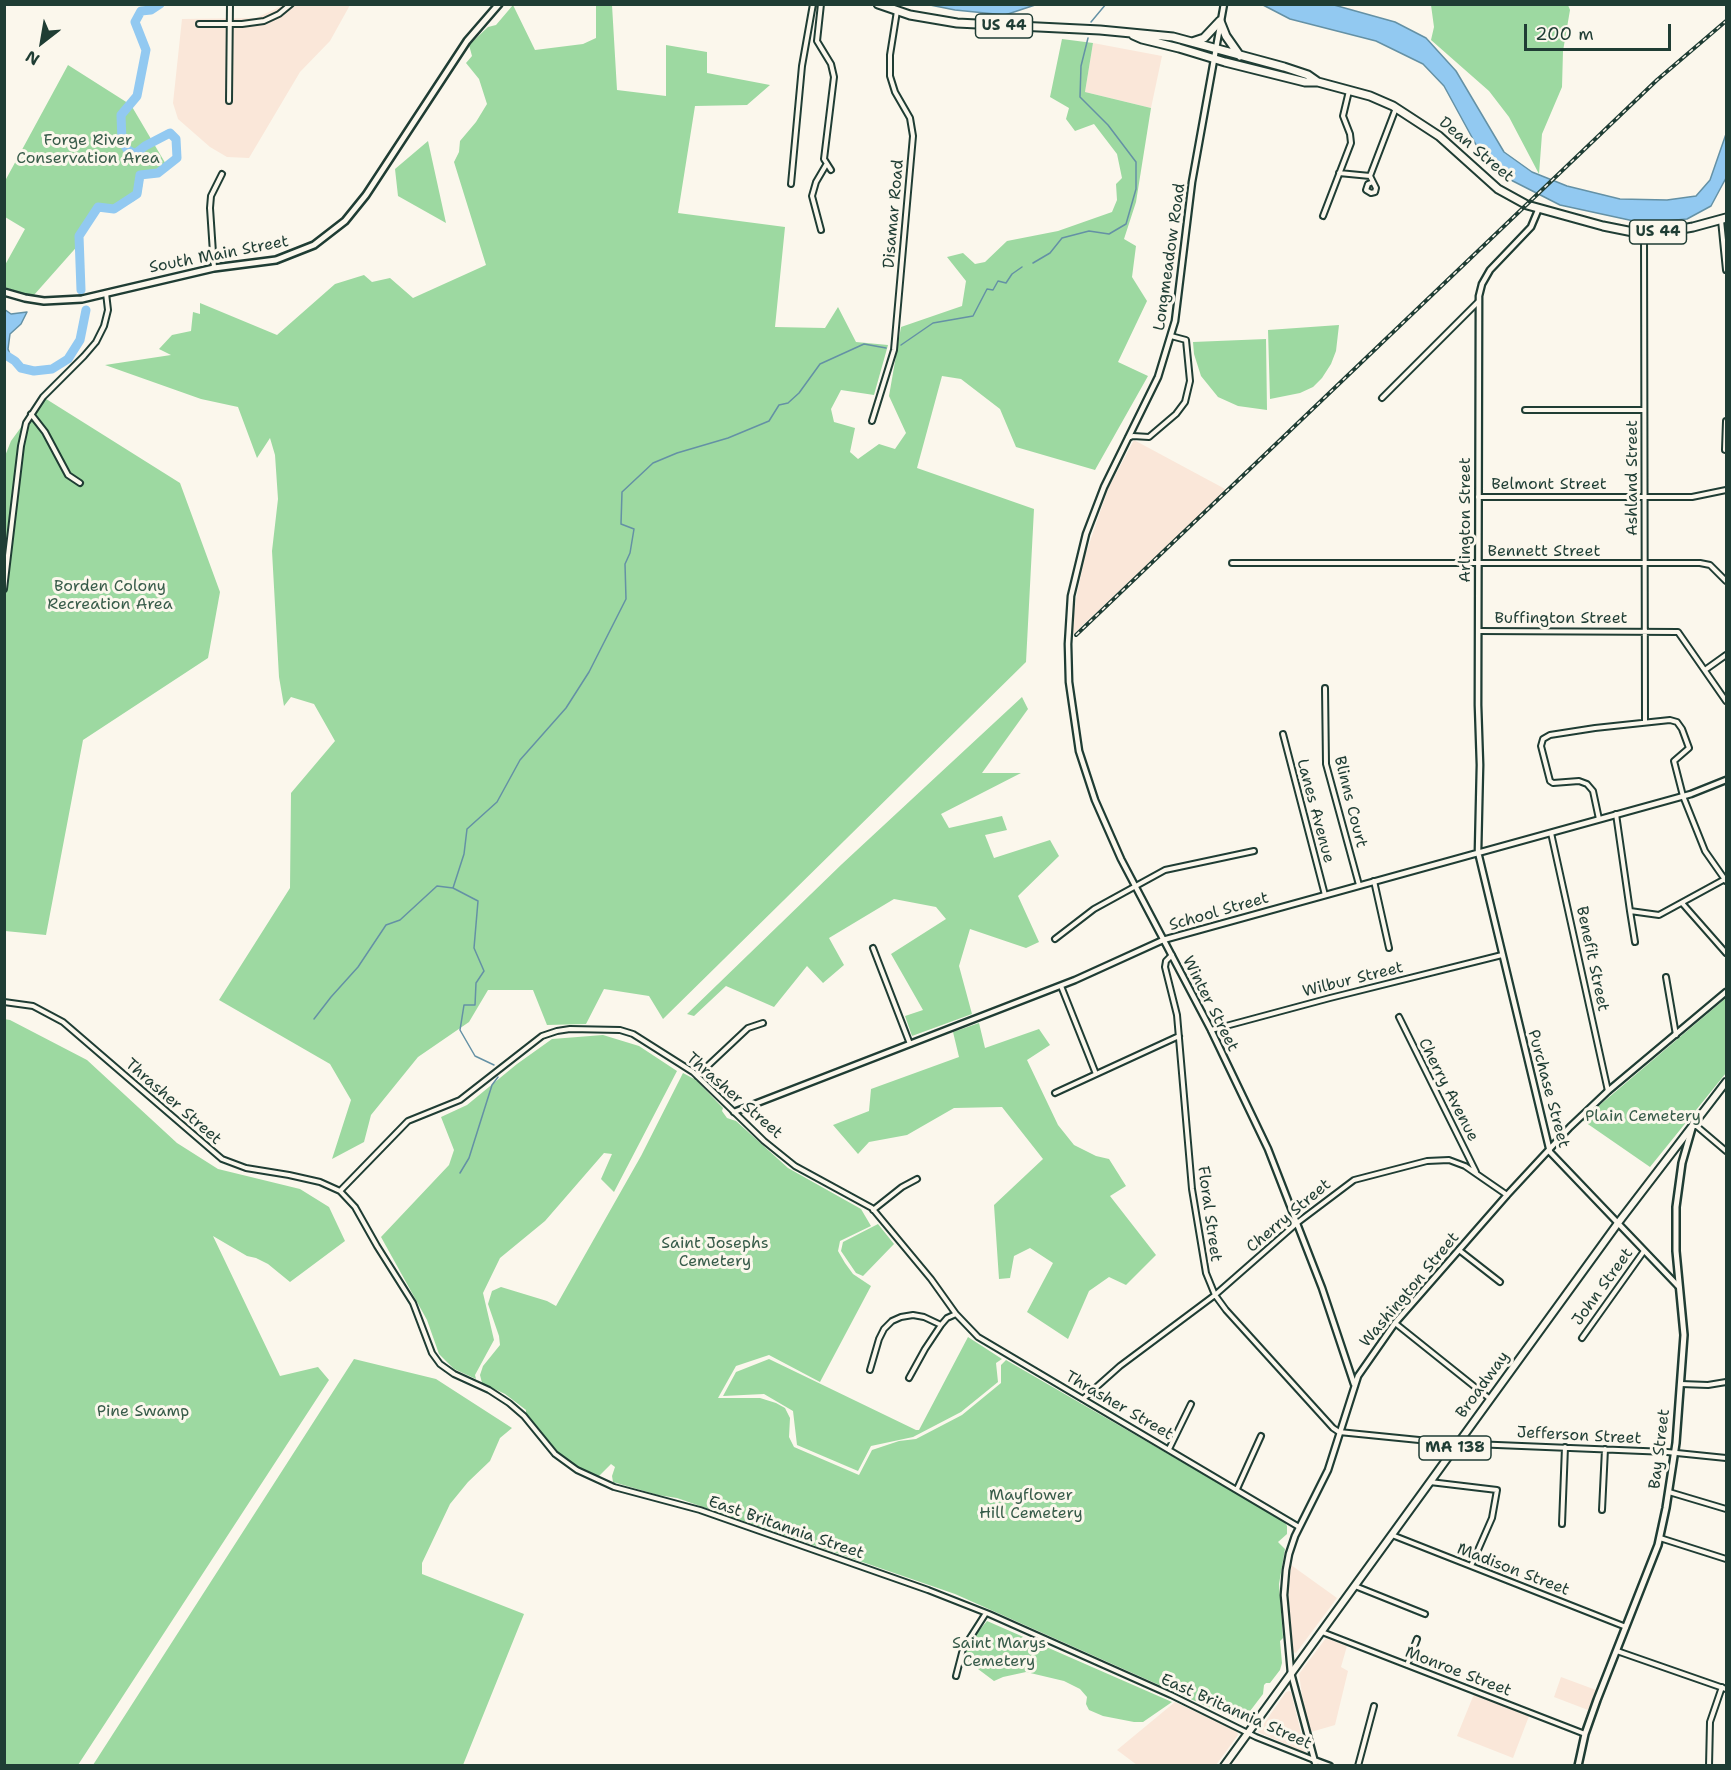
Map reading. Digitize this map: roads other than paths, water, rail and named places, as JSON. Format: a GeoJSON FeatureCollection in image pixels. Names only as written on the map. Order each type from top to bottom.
{"type":"FeatureCollection","features":[{"type":"Feature","properties":{"kind":"highway","name":"Dean Street"},"geometry":{"type":"LineString","coordinates":[[878,4],[897,11],[957,23],[1165,36],[1304,73],[1318,82]]}},
{"type":"Feature","properties":{"kind":"highway"},"geometry":{"type":"LineString","coordinates":[[1192,42],[1204,38],[1220,21],[1226,36],[1240,56]]}},
{"type":"Feature","properties":{"kind":"highway","name":"Dean Street"},"geometry":{"type":"LineString","coordinates":[[1132,35],[1305,82],[1318,82],[1349,90],[1397,108],[1439,136],[1498,189],[1521,202],[1539,208],[1618,230],[1644,233],[1693,227],[1724,218]]}},
{"type":"Feature","properties":{"kind":"main road","name":"South Main Street"},"geometry":{"type":"LineString","coordinates":[[4,292],[33,300],[82,299],[214,268],[258,263],[293,255],[314,245],[339,227],[366,195],[467,41],[499,4]]}},
{"type":"Feature","properties":{"kind":"main road","name":"Broadway"},"geometry":{"type":"LineString","coordinates":[[1224,1766],[1618,1223],[1726,1082]]}},
{"type":"Feature","properties":{"kind":"main road","name":"Bay Street"},"geometry":{"type":"LineString","coordinates":[[1578,1766],[1585,1734],[1660,1538],[1669,1492],[1675,1452],[1684,1330],[1675,1243],[1677,1200],[1682,1159],[1693,1123]]}},
{"type":"Feature","properties":{"kind":"street"},"geometry":{"type":"LineString","coordinates":[[229,101],[230,4]]}},
{"type":"Feature","properties":{"kind":"street"},"geometry":{"type":"LineString","coordinates":[[199,24],[264,21],[291,4]]}},
{"type":"Feature","properties":{"kind":"street"},"geometry":{"type":"LineString","coordinates":[[791,184],[802,66],[813,4]]}},
{"type":"Feature","properties":{"kind":"street"},"geometry":{"type":"LineString","coordinates":[[821,4],[817,41],[831,64],[834,77],[824,159],[831,170]]}},
{"type":"Feature","properties":{"kind":"street","name":"Longmeadow Road"},"geometry":{"type":"LineString","coordinates":[[1069,631],[1073,586],[1086,534],[1097,503],[1158,376],[1171,336],[1179,297],[1193,175],[1224,4]]}},
{"type":"Feature","properties":{"kind":"street","name":"Disamar Road"},"geometry":{"type":"LineString","coordinates":[[872,421],[894,350],[913,136],[910,118],[894,92],[890,76],[890,55],[897,11]]}},
{"type":"Feature","properties":{"kind":"street"},"geometry":{"type":"LineString","coordinates":[[1323,216],[1351,143],[1343,116],[1349,90]]}},
{"type":"Feature","properties":{"kind":"street"},"geometry":{"type":"LineString","coordinates":[[1373,182],[1370,176],[1397,108]]}},
{"type":"Feature","properties":{"kind":"street"},"geometry":{"type":"LineString","coordinates":[[821,230],[812,196],[816,182],[826,165]]}},
{"type":"Feature","properties":{"kind":"street"},"geometry":{"type":"LineString","coordinates":[[1339,172],[1370,176]]}},
{"type":"Feature","properties":{"kind":"street"},"geometry":{"type":"LineString","coordinates":[[214,268],[210,207],[211,196],[222,174]]}},
{"type":"Feature","properties":{"kind":"street","name":"Arlington Street"},"geometry":{"type":"LineString","coordinates":[[1478,852],[1480,765],[1478,302],[1481,287],[1490,270],[1528,232],[1539,208]]}},
{"type":"Feature","properties":{"kind":"street"},"geometry":{"type":"LineString","coordinates":[[1724,218],[1726,270]]}},
{"type":"Feature","properties":{"kind":"street","name":"Ashland Street"},"geometry":{"type":"LineString","coordinates":[[1644,233],[1645,722]]}},
{"type":"Feature","properties":{"kind":"street"},"geometry":{"type":"LineString","coordinates":[[4,589],[21,446],[26,423],[43,397],[96,342],[104,326],[108,310],[106,292]]}},
{"type":"Feature","properties":{"kind":"street"},"geometry":{"type":"LineString","coordinates":[[1382,398],[1478,302]]}},
{"type":"Feature","properties":{"kind":"street"},"geometry":{"type":"LineString","coordinates":[[1128,438],[1149,437],[1176,414],[1185,402],[1190,381],[1186,340],[1171,336]]}},
{"type":"Feature","properties":{"kind":"street"},"geometry":{"type":"LineString","coordinates":[[1525,410],[1644,410]]}},
{"type":"Feature","properties":{"kind":"street"},"geometry":{"type":"LineString","coordinates":[[31,414],[45,432],[68,475],[80,483]]}},
{"type":"Feature","properties":{"kind":"street"},"geometry":{"type":"LineString","coordinates":[[1725,450],[1726,421]]}},
{"type":"Feature","properties":{"kind":"street","name":"Belmont Street"},"geometry":{"type":"LineString","coordinates":[[1478,497],[1692,496],[1726,490]]}},
{"type":"Feature","properties":{"kind":"street","name":"Bennett Street"},"geometry":{"type":"LineString","coordinates":[[1232,563],[1705,563],[1726,580]]}},
{"type":"Feature","properties":{"kind":"street","name":"Winter Street"},"geometry":{"type":"LineString","coordinates":[[1069,631],[1069,682],[1076,735],[1082,761],[1104,822],[1211,1030],[1268,1149],[1297,1223],[1354,1384]]}},
{"type":"Feature","properties":{"kind":"street","name":"Buffington Street"},"geometry":{"type":"LineString","coordinates":[[1479,632],[1644,631],[1679,633],[1705,670]]}},
{"type":"Feature","properties":{"kind":"street"},"geometry":{"type":"LineString","coordinates":[[1726,655],[1705,670],[1726,701]]}},
{"type":"Feature","properties":{"kind":"street","name":"Blinns Court"},"geometry":{"type":"LineString","coordinates":[[1325,688],[1326,764],[1359,885]]}},
{"type":"Feature","properties":{"kind":"street"},"geometry":{"type":"LineString","coordinates":[[1599,819],[1593,791],[1587,784],[1582,781],[1550,782],[1541,746],[1543,739],[1550,735],[1645,722],[1670,720],[1677,722],[1689,748],[1674,761],[1683,796],[1705,851],[1726,880],[1659,915],[1630,911]]}},
{"type":"Feature","properties":{"kind":"street","name":"Lanes Avenue"},"geometry":{"type":"LineString","coordinates":[[1283,734],[1325,895]]}},
{"type":"Feature","properties":{"kind":"street","name":"School Street"},"geometry":{"type":"LineString","coordinates":[[734,1112],[1060,986],[1163,940],[1683,796],[1707,789],[1726,780]]}},
{"type":"Feature","properties":{"kind":"street"},"geometry":{"type":"LineString","coordinates":[[1616,814],[1635,942]]}},
{"type":"Feature","properties":{"kind":"street","name":"Benefit Street"},"geometry":{"type":"LineString","coordinates":[[1551,832],[1608,1091]]}},
{"type":"Feature","properties":{"kind":"street"},"geometry":{"type":"LineString","coordinates":[[1054,939],[1094,909],[1172,867],[1254,851]]}},
{"type":"Feature","properties":{"kind":"street","name":"Purchase Street"},"geometry":{"type":"LineString","coordinates":[[1478,852],[1549,1150],[1679,1287]]}},
{"type":"Feature","properties":{"kind":"street"},"geometry":{"type":"LineString","coordinates":[[1374,881],[1389,948]]}},
{"type":"Feature","properties":{"kind":"street"},"geometry":{"type":"LineString","coordinates":[[1682,903],[1726,952]]}},
{"type":"Feature","properties":{"kind":"street"},"geometry":{"type":"LineString","coordinates":[[873,948],[910,1044]]}},
{"type":"Feature","properties":{"kind":"street","name":"Wilbur Street"},"geometry":{"type":"LineString","coordinates":[[1211,1030],[1502,954]]}},
{"type":"Feature","properties":{"kind":"street","name":"Floral Street"},"geometry":{"type":"LineString","coordinates":[[1172,956],[1168,958],[1165,967],[1177,1016],[1196,1218],[1204,1268],[1215,1295],[1246,1332],[1339,1432]]}},
{"type":"Feature","properties":{"kind":"street"},"geometry":{"type":"LineString","coordinates":[[1666,977],[1676,1035]]}},
{"type":"Feature","properties":{"kind":"street"},"geometry":{"type":"LineString","coordinates":[[1060,986],[1096,1074]]}},
{"type":"Feature","properties":{"kind":"street","name":"Washington Street"},"geometry":{"type":"LineString","coordinates":[[1315,1763],[1292,1673],[1284,1595],[1289,1554],[1299,1527],[1326,1474],[1354,1384],[1365,1364],[1395,1323],[1549,1150],[1608,1091],[1726,992]]}},
{"type":"Feature","properties":{"kind":"street","name":"Thrasher Street"},"geometry":{"type":"LineString","coordinates":[[4,1002],[33,1006],[63,1022],[222,1159],[246,1168],[320,1182],[340,1191],[408,1121],[460,1100],[534,1041],[553,1032],[597,1029],[630,1033],[697,1076],[764,1141],[795,1166],[873,1210],[956,1314],[984,1341],[1299,1527]]}},
{"type":"Feature","properties":{"kind":"street","name":"Cherry Avenue"},"geometry":{"type":"LineString","coordinates":[[1399,1017],[1477,1173]]}},
{"type":"Feature","properties":{"kind":"street"},"geometry":{"type":"LineString","coordinates":[[697,1076],[748,1028],[763,1023]]}},
{"type":"Feature","properties":{"kind":"street"},"geometry":{"type":"LineString","coordinates":[[1055,1093],[1179,1036]]}},
{"type":"Feature","properties":{"kind":"street"},"geometry":{"type":"LineString","coordinates":[[1693,1123],[1726,1151]]}},
{"type":"Feature","properties":{"kind":"street","name":"Cherry Street"},"geometry":{"type":"LineString","coordinates":[[1083,1399],[1120,1366],[1215,1295],[1348,1182],[1435,1160],[1456,1161],[1507,1195]]}},
{"type":"Feature","properties":{"kind":"street"},"geometry":{"type":"LineString","coordinates":[[873,1210],[902,1187],[917,1179]]}},
{"type":"Feature","properties":{"kind":"street","name":"East Britannia Street"},"geometry":{"type":"LineString","coordinates":[[340,1191],[356,1207],[376,1246],[413,1303],[432,1353],[440,1364],[454,1374],[489,1390],[509,1403],[524,1416],[555,1454],[570,1466],[614,1487],[700,1510],[928,1590],[1172,1695],[1315,1763],[1330,1766]]}},
{"type":"Feature","properties":{"kind":"street"},"geometry":{"type":"LineString","coordinates":[[1459,1250],[1500,1282]]}},
{"type":"Feature","properties":{"kind":"street","name":"John Street"},"geometry":{"type":"LineString","coordinates":[[1582,1338],[1644,1251]]}},
{"type":"Feature","properties":{"kind":"street"},"geometry":{"type":"LineString","coordinates":[[909,1378],[941,1325],[947,1318],[956,1314]]}},
{"type":"Feature","properties":{"kind":"street"},"geometry":{"type":"LineString","coordinates":[[870,1370],[879,1339],[884,1329],[892,1322],[913,1315],[924,1317],[941,1325]]}},
{"type":"Feature","properties":{"kind":"street"},"geometry":{"type":"LineString","coordinates":[[1395,1323],[1490,1399]]}},
{"type":"Feature","properties":{"kind":"street"},"geometry":{"type":"LineString","coordinates":[[1681,1384],[1708,1385],[1726,1382]]}},
{"type":"Feature","properties":{"kind":"street"},"geometry":{"type":"LineString","coordinates":[[1169,1449],[1191,1404]]}},
{"type":"Feature","properties":{"kind":"street","name":"Jefferson Street"},"geometry":{"type":"LineString","coordinates":[[1339,1432],[1459,1443],[1675,1452],[1726,1458]]}},
{"type":"Feature","properties":{"kind":"street"},"geometry":{"type":"LineString","coordinates":[[1238,1489],[1261,1436]]}},
{"type":"Feature","properties":{"kind":"street"},"geometry":{"type":"LineString","coordinates":[[1562,1524],[1565,1447]]}},
{"type":"Feature","properties":{"kind":"street"},"geometry":{"type":"LineString","coordinates":[[1602,1510],[1605,1449]]}},
{"type":"Feature","properties":{"kind":"street"},"geometry":{"type":"LineString","coordinates":[[1430,1482],[1497,1490],[1492,1516],[1471,1566]]}},
{"type":"Feature","properties":{"kind":"street"},"geometry":{"type":"LineString","coordinates":[[1669,1492],[1726,1509]]}},
{"type":"Feature","properties":{"kind":"street","name":"Madison Street"},"geometry":{"type":"LineString","coordinates":[[1392,1535],[1626,1627]]}},
{"type":"Feature","properties":{"kind":"street"},"geometry":{"type":"LineString","coordinates":[[1660,1538],[1726,1559]]}},
{"type":"Feature","properties":{"kind":"street"},"geometry":{"type":"LineString","coordinates":[[1354,1586],[1425,1614]]}},
{"type":"Feature","properties":{"kind":"street"},"geometry":{"type":"LineString","coordinates":[[956,1676],[963,1649],[986,1613]]}},
{"type":"Feature","properties":{"kind":"street","name":"Monroe Street"},"geometry":{"type":"LineString","coordinates":[[1322,1632],[1585,1734]]}},
{"type":"Feature","properties":{"kind":"street"},"geometry":{"type":"LineString","coordinates":[[1407,1665],[1417,1639]]}},
{"type":"Feature","properties":{"kind":"street"},"geometry":{"type":"LineString","coordinates":[[1616,1650],[1724,1688],[1710,1722],[1709,1766]]}},
{"type":"Feature","properties":{"kind":"street"},"geometry":{"type":"LineString","coordinates":[[1358,1766],[1374,1706]]}},
{"type":"Feature","properties":{"kind":"water"},"geometry":{"type":"Polygon","coordinates":[[[1035,4],[1005,15],[930,5],[1035,4]]]}},
{"type":"Feature","properties":{"kind":"water"},"geometry":{"type":"Polygon","coordinates":[[[1263,5],[1334,5],[1395,22],[1426,38],[1456,71],[1504,152],[1532,172],[1567,186],[1620,199],[1667,200],[1696,196],[1710,180],[1726,134],[1726,178],[1711,206],[1687,219],[1643,223],[1560,205],[1501,175],[1480,152],[1444,86],[1423,64],[1376,41],[1290,19],[1263,5]]]}},
{"type":"Feature","properties":{"kind":"water"},"geometry":{"type":"Polygon","coordinates":[[[4,309],[11,314],[27,312],[21,324],[10,334],[8,349],[11,357],[9,360],[5,358],[4,309]]]}},
{"type":"Feature","properties":{"kind":"waterway"},"geometry":{"type":"LineString","coordinates":[[81,290],[79,236],[98,207],[114,209],[137,194],[140,175],[158,173],[177,158],[176,139],[170,133],[135,154],[127,149],[122,141],[121,115],[137,96],[146,50],[135,22],[141,11],[151,10],[160,4]]}},
{"type":"Feature","properties":{"kind":"waterway"},"geometry":{"type":"LineString","coordinates":[[1091,22],[1106,4]]}},
{"type":"Feature","properties":{"kind":"waterway"},"geometry":{"type":"LineString","coordinates":[[1033,263],[1050,253],[1062,238],[1089,231],[1109,234],[1126,224],[1136,189],[1136,162],[1108,125],[1080,97],[1081,66],[1088,38]]}},
{"type":"Feature","properties":{"kind":"waterway"},"geometry":{"type":"LineString","coordinates":[[901,345],[933,323],[973,316],[987,289],[993,290],[998,281],[1006,283],[1012,274],[1022,267]]}},
{"type":"Feature","properties":{"kind":"waterway"},"geometry":{"type":"LineString","coordinates":[[4,354],[21,368],[34,371],[52,369],[68,359],[80,340],[86,310]]}},
{"type":"Feature","properties":{"kind":"waterway"},"geometry":{"type":"LineString","coordinates":[[314,1019],[358,967],[386,925],[400,920],[437,886],[453,888],[464,854],[467,829],[497,802],[520,760],[566,708],[589,672],[626,599],[625,564],[630,553],[634,529],[621,524],[622,492],[653,463],[677,453],[728,438],[769,421],[779,405],[788,403],[799,393],[820,364],[864,344],[886,348]]}},
{"type":"Feature","properties":{"kind":"waterway"},"geometry":{"type":"LineString","coordinates":[[453,888],[478,901],[474,948],[484,971],[476,983],[475,1005],[464,1005],[460,1030],[475,1056],[494,1065]]}},
{"type":"Feature","properties":{"kind":"waterway"},"geometry":{"type":"LineString","coordinates":[[460,1173],[469,1158],[492,1085],[498,1077]]}},
{"type":"Feature","properties":{"kind":"railway"},"geometry":{"type":"LineString","coordinates":[[1076,635],[1657,80],[1726,21]]}},
{"type":"Feature","properties":{"kind":"park label","name":"Forge River Conservation Area"},"geometry":{"type":"Point","coordinates":[88,150]}},
{"type":"Feature","properties":{"kind":"park label","name":"Borden Colony Recreation Area"},"geometry":{"type":"Point","coordinates":[110,596]}},
{"type":"Feature","properties":{"kind":"park label","name":"Plain Cemetery"},"geometry":{"type":"Point","coordinates":[1643,1117]}},
{"type":"Feature","properties":{"kind":"park label","name":"Saint Josephs Cemetery"},"geometry":{"type":"Point","coordinates":[715,1253]}},
{"type":"Feature","properties":{"kind":"park label","name":"Pine Swamp"},"geometry":{"type":"Point","coordinates":[143,1412]}},
{"type":"Feature","properties":{"kind":"park label","name":"Mayflower Hill Cemetery"},"geometry":{"type":"Point","coordinates":[1031,1505]}},
{"type":"Feature","properties":{"kind":"park label","name":"Saint Marys Cemetery"},"geometry":{"type":"Point","coordinates":[999,1653]}}]}
